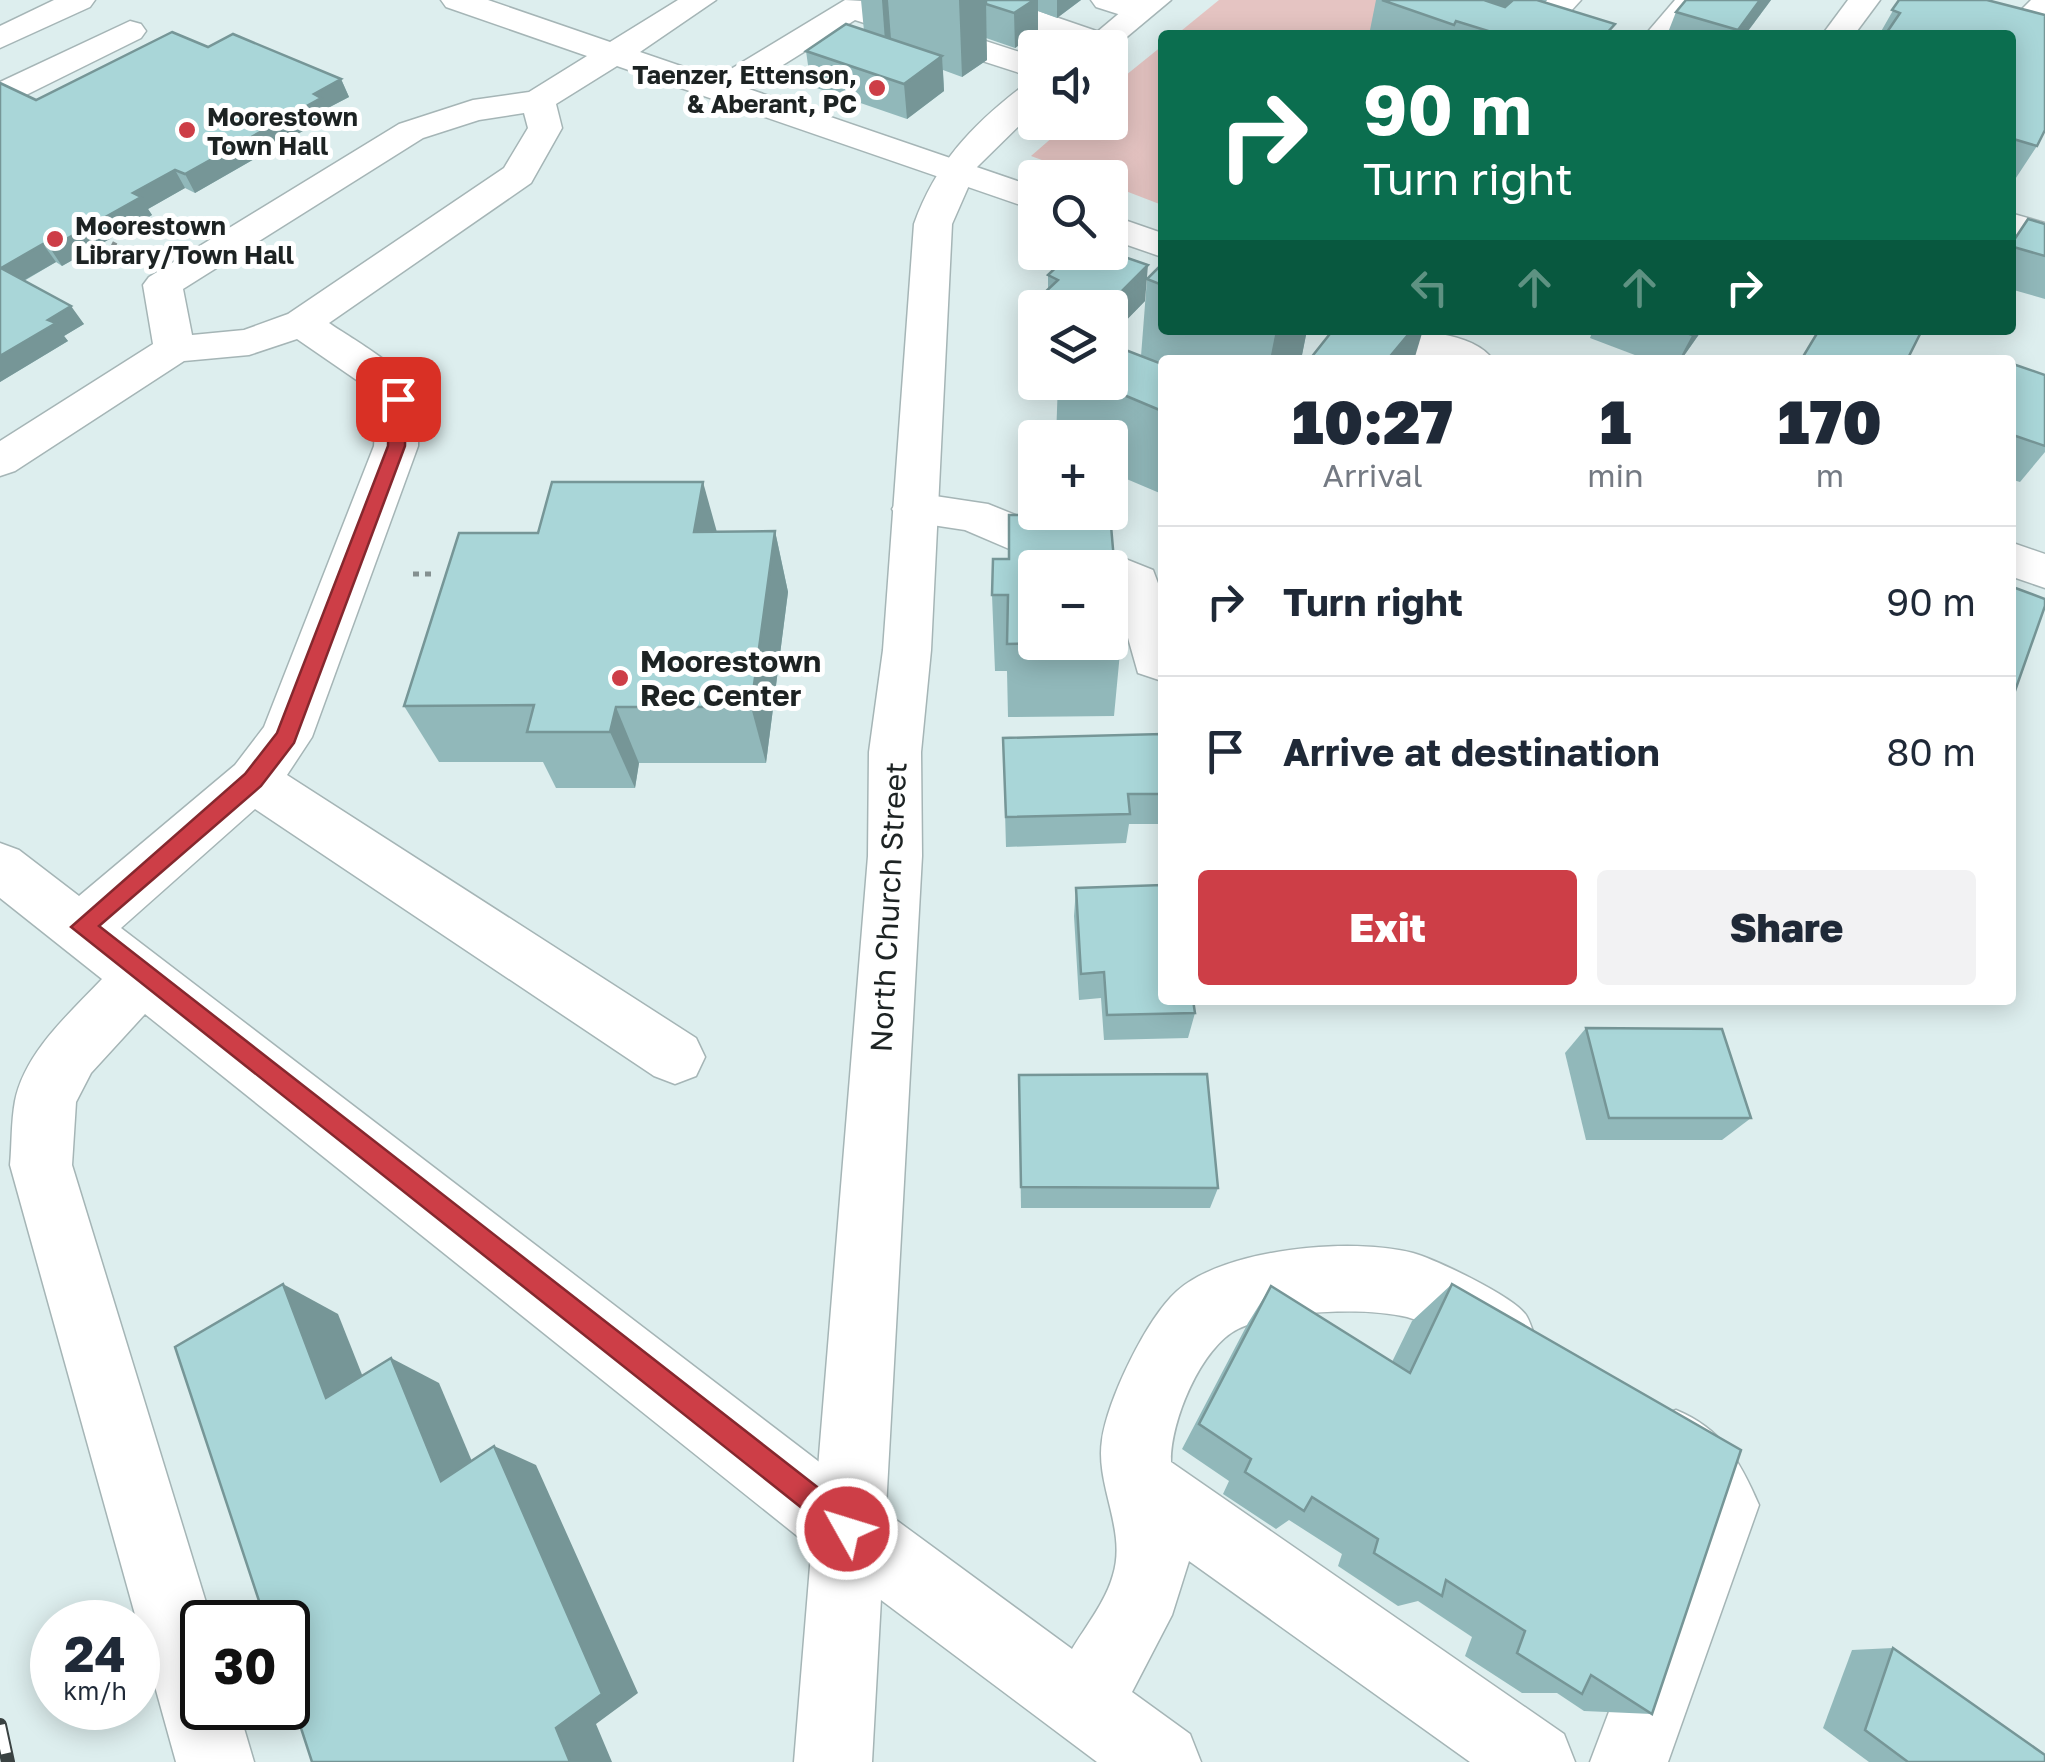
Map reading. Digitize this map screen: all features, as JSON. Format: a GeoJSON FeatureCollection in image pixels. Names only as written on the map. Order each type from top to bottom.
{"type":"FeatureCollection","features":[{"type":"Feature","properties":{"kind":"street"},"geometry":{"type":"LineString","coordinates":[[6,35],[79,0]]}},
{"type":"Feature","properties":{"kind":"street"},"geometry":{"type":"LineString","coordinates":[[457,0],[1018,193]]}},
{"type":"Feature","properties":{"kind":"street"},"geometry":{"type":"LineString","coordinates":[[975,0],[1056,30]]}},
{"type":"Feature","properties":{"kind":"street"},"geometry":{"type":"LineString","coordinates":[[1107,0],[1148,6]]}},
{"type":"Feature","properties":{"kind":"street"},"geometry":{"type":"LineString","coordinates":[[1536,30],[1564,0]]}},
{"type":"Feature","properties":{"kind":"street"},"geometry":{"type":"LineString","coordinates":[[1666,30],[1692,0]]}},
{"type":"Feature","properties":{"kind":"street"},"geometry":{"type":"LineString","coordinates":[[1842,30],[1864,0]]}},
{"type":"Feature","properties":{"kind":"street"},"geometry":{"type":"LineString","coordinates":[[174,349],[163,285],[411,131],[472,110],[538,100],[691,1]]}},
{"type":"Feature","properties":{"kind":"street"},"geometry":{"type":"LineString","coordinates":[[1116,30],[1148,6]]}},
{"type":"Feature","properties":{"kind":"street"},"geometry":{"type":"LineString","coordinates":[[718,90],[851,8],[1018,62]]}},
{"type":"Feature","properties":{"kind":"street"},"geometry":{"type":"LineString","coordinates":[[10,90],[130,31]]}},
{"type":"Feature","properties":{"kind":"street"},"geometry":{"type":"LineString","coordinates":[[6,35],[72,59]]}},
{"type":"Feature","properties":{"kind":"street"},"geometry":{"type":"LineString","coordinates":[[0,461],[174,349],[249,342],[302,323],[518,175],[545,128],[538,100]]}},
{"type":"Feature","properties":{"kind":"street","name":"North Church Street"},"geometry":{"type":"LineString","coordinates":[[833,1762],[933,224],[954,169],[980,136],[1018,106]]}},
{"type":"Feature","properties":{"kind":"street"},"geometry":{"type":"LineString","coordinates":[[2016,226],[2045,235]]}},
{"type":"Feature","properties":{"kind":"street"},"geometry":{"type":"LineString","coordinates":[[1128,233],[1158,244]]}},
{"type":"Feature","properties":{"kind":"street"},"geometry":{"type":"LineString","coordinates":[[82,927],[253,780],[286,737],[396,446],[398,399],[373,372],[302,323]]}},
{"type":"Feature","properties":{"kind":"street"},"geometry":{"type":"LineString","coordinates":[[1404,335],[1458,355]]}},
{"type":"Feature","properties":{"kind":"street"},"geometry":{"type":"LineString","coordinates":[[914,510],[972,515],[1072,550]]}},
{"type":"Feature","properties":{"kind":"street"},"geometry":{"type":"LineString","coordinates":[[2016,560],[2045,572]]}},
{"type":"Feature","properties":{"kind":"street"},"geometry":{"type":"LineString","coordinates":[[1128,572],[1158,662]]}},
{"type":"Feature","properties":{"kind":"street"},"geometry":{"type":"LineString","coordinates":[[253,780],[674,1056]]}},
{"type":"Feature","properties":{"kind":"street"},"geometry":{"type":"LineString","coordinates":[[0,866],[847,1529],[1162,1762]]}},
{"type":"Feature","properties":{"kind":"street"},"geometry":{"type":"LineString","coordinates":[[144,976],[70,1054],[46,1099],[41,1165],[214,1762]]}},
{"type":"Feature","properties":{"kind":"street"},"geometry":{"type":"LineString","coordinates":[[1083,1704],[1150,1576],[1152,1540],[1138,1480],[1138,1428],[1176,1351],[1201,1313],[1236,1293],[1342,1280],[1421,1288],[1548,1365]]}},
{"type":"Feature","properties":{"kind":"street"},"geometry":{"type":"LineString","coordinates":[[1625,1412],[1695,1461],[1712,1481],[1724,1506],[1629,1762]]}},
{"type":"Feature","properties":{"kind":"street"},"geometry":{"type":"LineString","coordinates":[[1138,1480],[1536,1762]]}},
{"type":"Feature","properties":{"kind":"shaded area"},"geometry":{"type":"Polygon","coordinates":[[[1219,0],[1418,0],[1380,30],[1182,30],[1219,0]]]}},
{"type":"Feature","properties":{"kind":"shaded area"},"geometry":{"type":"Polygon","coordinates":[[[1158,49],[1158,203],[1128,192],[1128,160],[1042,160],[1031,156],[1049,140],[1128,140],[1128,73],[1158,49]]]}},
{"type":"Feature","properties":{"kind":"building"},"geometry":{"type":"Polygon","coordinates":[[[986,0],[1034,0],[1014,13],[986,4],[986,0]]]}},
{"type":"Feature","properties":{"kind":"building"},"geometry":{"type":"Polygon","coordinates":[[[1382,0],[1484,0],[1505,7],[1513,0],[1537,0],[1615,24],[1610,30],[1485,30],[1456,21],[1454,25],[1382,0]]]}},
{"type":"Feature","properties":{"kind":"building"},"geometry":{"type":"Polygon","coordinates":[[[1686,0],[1760,0],[1738,30],[1676,12],[1686,0]]]}},
{"type":"Feature","properties":{"kind":"building"},"geometry":{"type":"Polygon","coordinates":[[[1899,0],[1987,0],[2045,15],[2045,130],[2037,146],[2016,140],[2016,30],[1888,30],[1900,13],[1892,10],[1899,0]]]}},
{"type":"Feature","properties":{"kind":"building"},"geometry":{"type":"Polygon","coordinates":[[[846,24],[942,56],[904,84],[806,51],[846,24]]]}},
{"type":"Feature","properties":{"kind":"building","name":"Moorestown Library/Town Hall"},"geometry":{"type":"Polygon","coordinates":[[[172,32],[208,47],[233,34],[341,79],[314,94],[321,98],[185,174],[175,170],[133,193],[141,197],[50,248],[43,244],[1,268],[71,306],[48,320],[56,323],[0,356],[0,83],[36,100],[172,32]]]}},
{"type":"Feature","properties":{"kind":"building"},"geometry":{"type":"Polygon","coordinates":[[[2028,219],[2045,224],[2045,256],[2016,248],[2016,237],[2028,219]]]}},
{"type":"Feature","properties":{"kind":"building"},"geometry":{"type":"Polygon","coordinates":[[[1128,258],[1148,265],[1123,290],[1047,290],[1058,280],[1048,275],[1053,270],[1128,270],[1128,258]]]}},
{"type":"Feature","properties":{"kind":"building"},"geometry":{"type":"Polygon","coordinates":[[[1158,268],[1158,283],[1147,279],[1158,268]]]}},
{"type":"Feature","properties":{"kind":"building"},"geometry":{"type":"Polygon","coordinates":[[[1329,335],[1408,335],[1391,355],[1313,355],[1329,335]]]}},
{"type":"Feature","properties":{"kind":"building"},"geometry":{"type":"Polygon","coordinates":[[[1816,335],[1920,335],[1910,355],[1804,355],[1816,335]]]}},
{"type":"Feature","properties":{"kind":"building"},"geometry":{"type":"Polygon","coordinates":[[[1128,351],[1158,362],[1158,409],[1128,397],[1128,351]]]}},
{"type":"Feature","properties":{"kind":"building"},"geometry":{"type":"Polygon","coordinates":[[[2016,365],[2045,375],[2045,446],[2016,436],[2016,365]]]}},
{"type":"Feature","properties":{"kind":"building","name":"Moorestown Rec Center"},"geometry":{"type":"Polygon","coordinates":[[[552,482],[703,482],[694,532],[775,531],[751,707],[616,707],[610,732],[527,732],[534,705],[404,706],[459,533],[538,533],[552,482]]]}},
{"type":"Feature","properties":{"kind":"building"},"geometry":{"type":"Polygon","coordinates":[[[1009,515],[1018,515],[1018,530],[1111,530],[1113,550],[1018,550],[1018,644],[1007,644],[1008,595],[992,595],[993,559],[1009,559],[1009,515]]]}},
{"type":"Feature","properties":{"kind":"building"},"geometry":{"type":"Polygon","coordinates":[[[2016,588],[2045,599],[2016,688],[2016,588]]]}},
{"type":"Feature","properties":{"kind":"building"},"geometry":{"type":"Polygon","coordinates":[[[1158,734],[1158,794],[1128,794],[1130,814],[1006,817],[1003,738],[1158,734]]]}},
{"type":"Feature","properties":{"kind":"building"},"geometry":{"type":"Polygon","coordinates":[[[1158,885],[1158,1005],[1194,1005],[1195,1013],[1107,1015],[1104,972],[1081,974],[1076,888],[1158,885]]]}},
{"type":"Feature","properties":{"kind":"building"},"geometry":{"type":"Polygon","coordinates":[[[1586,1028],[1722,1029],[1751,1118],[1609,1118],[1586,1028]]]}},
{"type":"Feature","properties":{"kind":"building"},"geometry":{"type":"Polygon","coordinates":[[[1207,1074],[1218,1188],[1021,1187],[1019,1075],[1207,1074]]]}},
{"type":"Feature","properties":{"kind":"building"},"geometry":{"type":"Polygon","coordinates":[[[283,1284],[326,1398],[391,1358],[441,1481],[494,1446],[602,1694],[556,1728],[570,1762],[312,1762],[302,1730],[310,1730],[310,1600],[259,1600],[175,1347],[283,1284]]]}},
{"type":"Feature","properties":{"kind":"building"},"geometry":{"type":"Polygon","coordinates":[[[1452,1284],[1741,1450],[1652,1714],[1591,1675],[1582,1694],[1517,1653],[1525,1631],[1446,1580],[1442,1596],[1374,1553],[1378,1539],[1312,1497],[1304,1511],[1245,1472],[1251,1459],[1199,1424],[1271,1286],[1410,1373],[1452,1284]]]}},
{"type":"Feature","properties":{"kind":"building"},"geometry":{"type":"Polygon","coordinates":[[[1893,1648],[2045,1755],[2045,1762],[1908,1762],[1865,1730],[1893,1648]]]}},
{"type":"Feature","properties":{"kind":"railway"},"geometry":{"type":"LineString","coordinates":[[0,1725],[8,1762]]}},
{"type":"Feature","properties":{"kind":"place","name":"Taenzer, Ettenson, & Aberant, PC"},"geometry":{"type":"Point","coordinates":[877,88]}},
{"type":"Feature","properties":{"kind":"place","name":"Moorestown Town Hall"},"geometry":{"type":"Point","coordinates":[187,130]}},
{"type":"Feature","properties":{"kind":"place","name":"Moorestown Library/Town Hall"},"geometry":{"type":"Point","coordinates":[55,239]}},
{"type":"Feature","properties":{"kind":"place","name":"Moorestown Rec Center"},"geometry":{"type":"Point","coordinates":[620,678]}},
{"type":"Feature","properties":{"kind":"route"},"geometry":{"type":"LineString","coordinates":[[398,399],[396,446],[286,737],[253,780],[82,927],[847,1529]]}}]}
